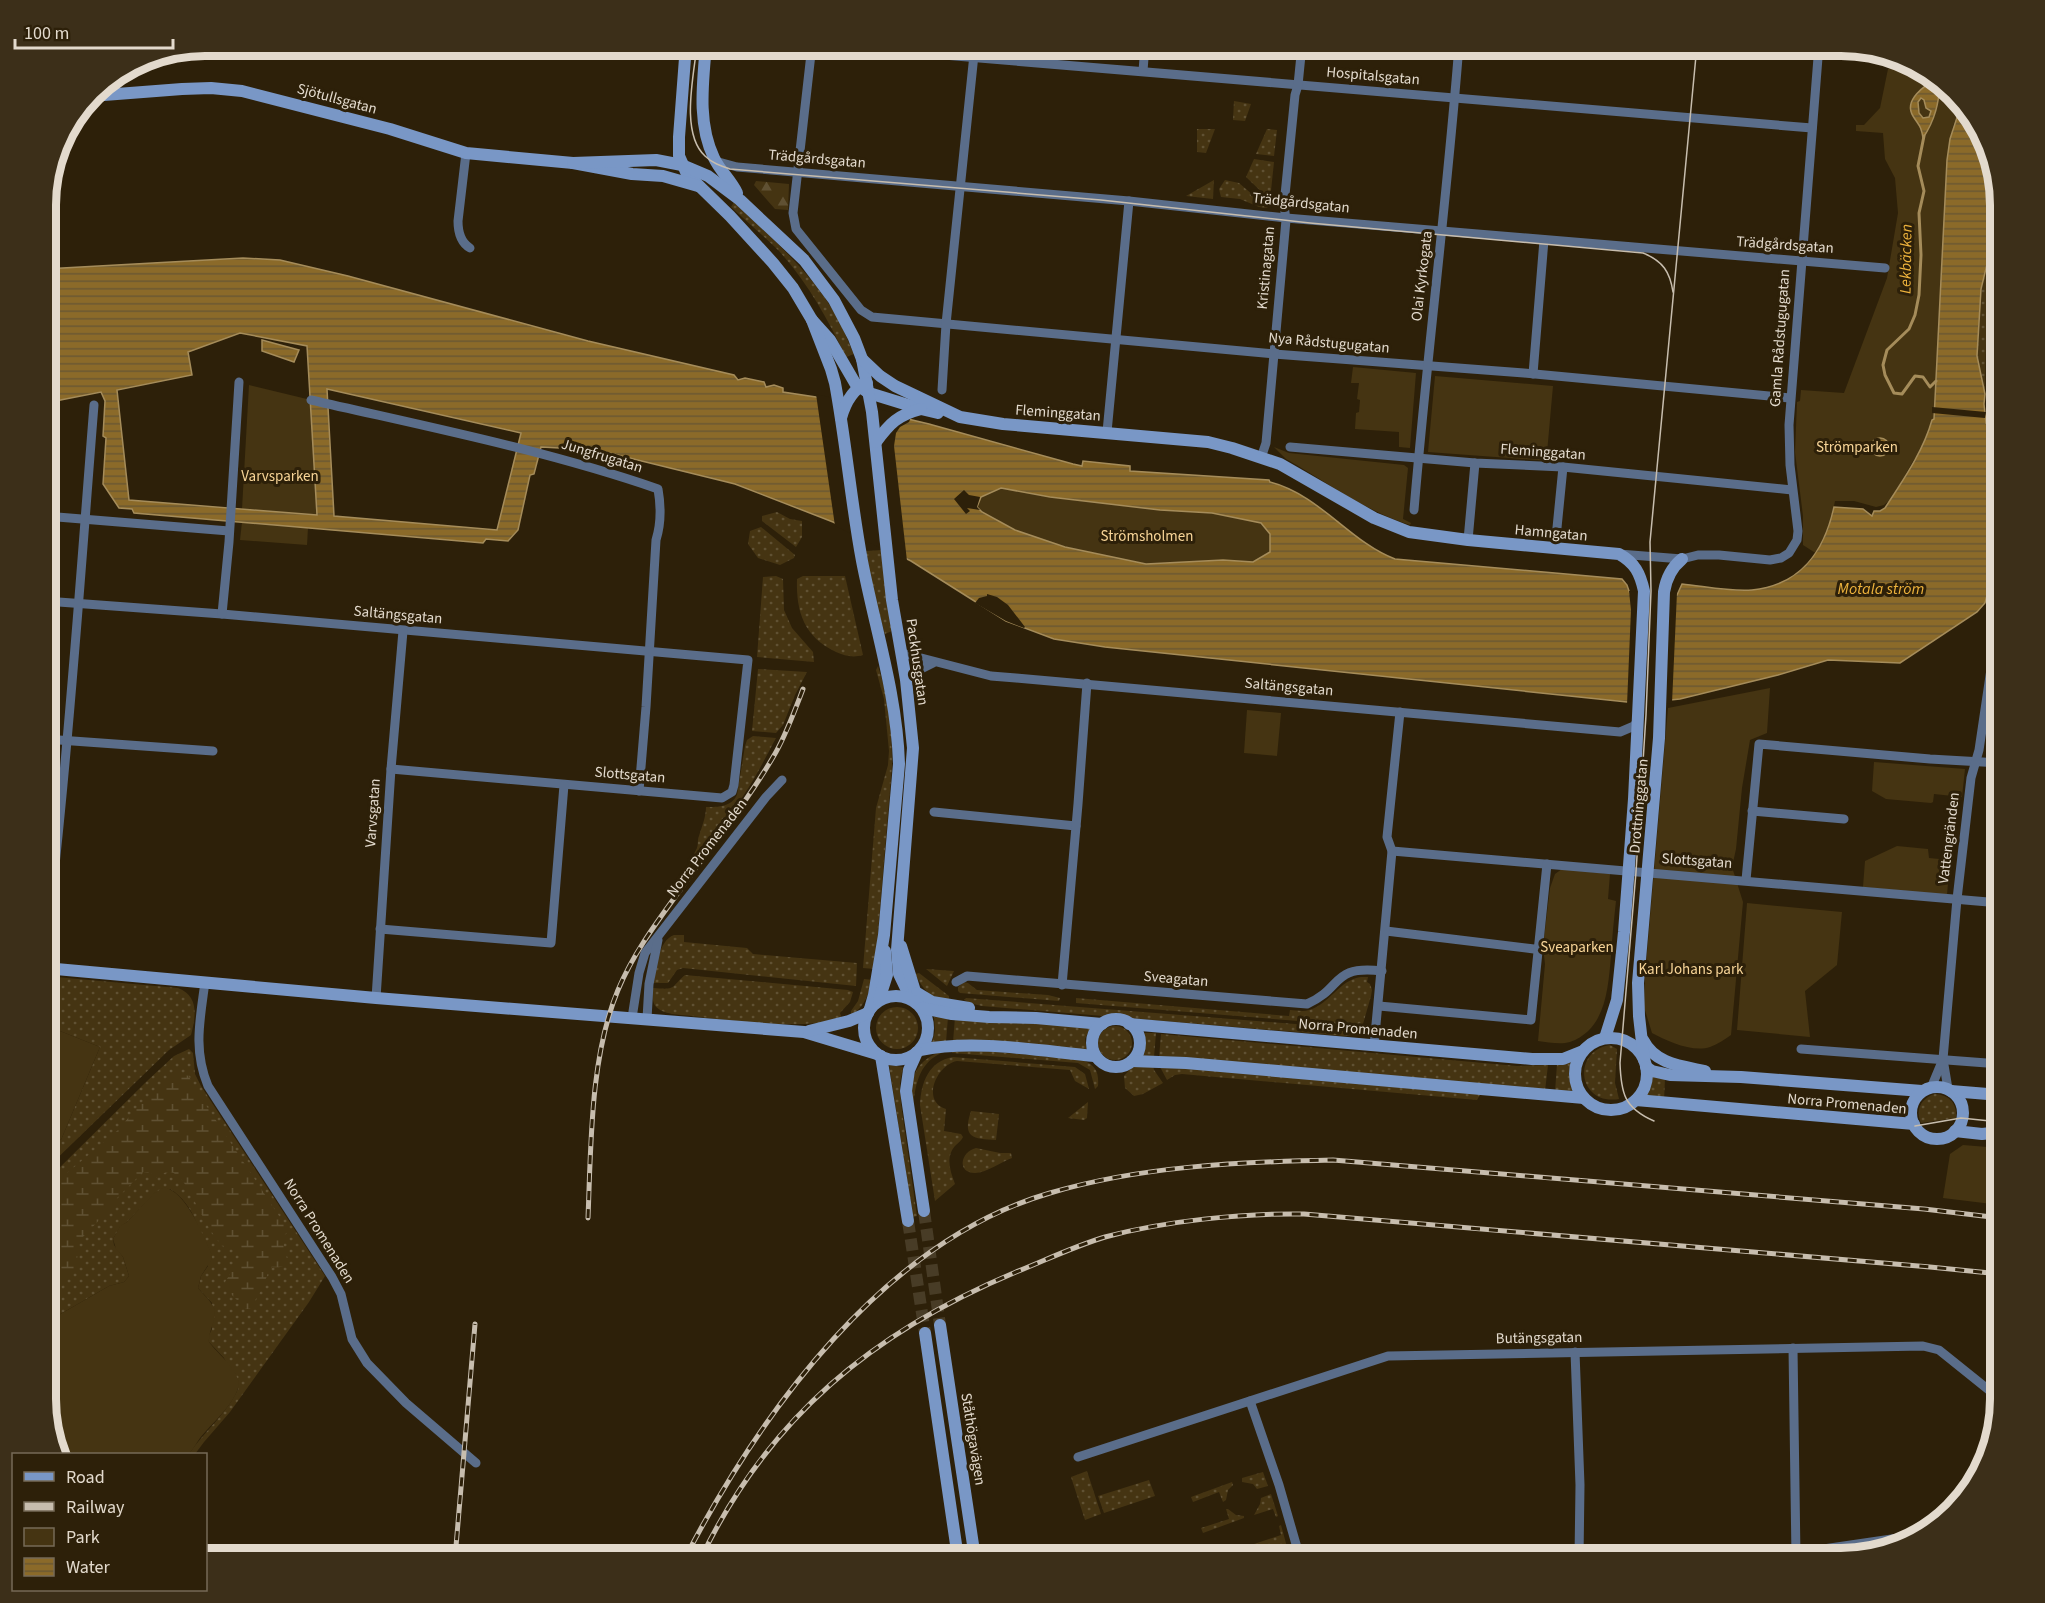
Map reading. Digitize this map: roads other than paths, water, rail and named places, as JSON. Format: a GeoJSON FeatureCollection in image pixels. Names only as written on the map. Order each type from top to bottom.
{"type":"FeatureCollection","features":[{"type":"Feature","properties":{"kind":"main road"},"geometry":{"type":"LineString","coordinates":[[685,56],[679,156],[687,174],[698,186]]}},
{"type":"Feature","properties":{"kind":"main road"},"geometry":{"type":"LineString","coordinates":[[706,56],[703,111],[708,140],[715,161],[740,200]]}},
{"type":"Feature","properties":{"kind":"main road","name":"Sjötullsgatan"},"geometry":{"type":"LineString","coordinates":[[107,93],[192,89],[242,91],[390,129],[466,153],[573,163],[632,174],[663,176],[698,186],[756,243],[793,288],[812,320],[843,401],[841,420]]}},
{"type":"Feature","properties":{"kind":"main road","name":"Sjötullsgatan"},"geometry":{"type":"LineString","coordinates":[[573,163],[656,160],[682,165],[708,176],[740,200],[814,272],[834,300],[861,359],[865,388]]}},
{"type":"Feature","properties":{"kind":"main road","name":"Sjötullsgatan"},"geometry":{"type":"LineString","coordinates":[[812,320],[830,340],[850,377],[865,388]]}},
{"type":"Feature","properties":{"kind":"main road","name":"Fleminggatan"},"geometry":{"type":"LineString","coordinates":[[861,359],[895,386],[960,417],[1003,424],[1208,442],[1261,458]]}},
{"type":"Feature","properties":{"kind":"main road","name":"Fleminggatan"},"geometry":{"type":"LineString","coordinates":[[865,388],[880,382],[895,386]]}},
{"type":"Feature","properties":{"kind":"main road"},"geometry":{"type":"LineString","coordinates":[[843,401],[865,388],[921,409],[960,417]]}},
{"type":"Feature","properties":{"kind":"main road","name":"Packhusgatan"},"geometry":{"type":"LineString","coordinates":[[865,388],[871,407],[876,442],[892,600],[906,680],[913,748],[898,936],[917,1001]]}},
{"type":"Feature","properties":{"kind":"main road"},"geometry":{"type":"LineString","coordinates":[[876,442],[888,426],[902,415],[921,409]]}},
{"type":"Feature","properties":{"kind":"main road","name":"Packhusgatan"},"geometry":{"type":"LineString","coordinates":[[841,420],[857,537],[892,701],[898,742],[899,764],[884,935],[874,995],[868,1011]]}},
{"type":"Feature","properties":{"kind":"main road","name":"Hamngatan"},"geometry":{"type":"LineString","coordinates":[[1261,458],[1292,470],[1374,518],[1415,533],[1619,554]]}},
{"type":"Feature","properties":{"kind":"main road","name":"Drottninggatan"},"geometry":{"type":"LineString","coordinates":[[1605,1038],[1617,1000],[1634,799],[1644,591],[1639,572],[1631,561],[1619,554]]}},
{"type":"Feature","properties":{"kind":"main road","name":"Drottninggatan"},"geometry":{"type":"LineString","coordinates":[[1645,1063],[1639,1016],[1638,982],[1660,715],[1665,584],[1671,571],[1682,559]]}},
{"type":"Feature","properties":{"kind":"main road","name":"Packhusgatan"},"geometry":{"type":"LineString","coordinates":[[879,1000],[887,975],[884,935]]}},
{"type":"Feature","properties":{"kind":"main road"},"geometry":{"type":"LineString","coordinates":[[56,969],[376,998],[804,1032],[900,1060],[919,1051],[949,1045],[1095,1056]]}},
{"type":"Feature","properties":{"kind":"main road"},"geometry":{"type":"LineString","coordinates":[[804,1032],[841,1024],[868,1011],[879,1000],[892,996],[917,1001],[952,1014],[1102,1024],[1116,1020],[1129,1024],[1138,1035],[1139,1049],[1132,1061]]}},
{"type":"Feature","properties":{"kind":"main road"},"geometry":{"type":"LineString","coordinates":[[917,1001],[927,1018],[929,1029],[926,1040],[909,1070],[906,1091],[924,1211]]}},
{"type":"Feature","properties":{"kind":"main road"},"geometry":{"type":"LineString","coordinates":[[868,1011],[864,1028],[868,1044]]}},
{"type":"Feature","properties":{"kind":"main road"},"geometry":{"type":"LineString","coordinates":[[1102,1024],[1094,1033],[1092,1044],[1095,1056],[1103,1064],[1111,1067],[1132,1061],[1186,1063],[1584,1098]]}},
{"type":"Feature","properties":{"kind":"main road","name":"Norra Promenaden"},"geometry":{"type":"LineString","coordinates":[[1129,1024],[1552,1060],[1563,1059],[1583,1051]]}},
{"type":"Feature","properties":{"kind":"main road"},"geometry":{"type":"LineString","coordinates":[[821,1037],[840,1035],[851,1037],[868,1044],[879,1055],[886,1080],[908,1221]]}},
{"type":"Feature","properties":{"kind":"main road"},"geometry":{"type":"LineString","coordinates":[[1605,1038],[1627,1042],[1634,1047],[1645,1063],[1645,1086],[1636,1100],[1620,1109],[1601,1108],[1584,1098],[1575,1080],[1575,1070],[1583,1051],[1589,1045],[1605,1038]]}},
{"type":"Feature","properties":{"kind":"main road","name":"Norra Promenaden"},"geometry":{"type":"LineString","coordinates":[[1642,1040],[1655,1056],[1670,1063],[1741,1077]]}},
{"type":"Feature","properties":{"kind":"main road","name":"Norra Promenaden"},"geometry":{"type":"LineString","coordinates":[[1645,1063],[1652,1071],[1670,1075],[1741,1077],[1927,1090]]}},
{"type":"Feature","properties":{"kind":"main road"},"geometry":{"type":"LineString","coordinates":[[1949,1090],[1960,1101],[1962,1118],[1955,1131],[1946,1137],[1931,1138],[1920,1132],[1914,1124],[1911,1108],[1915,1099],[1927,1090],[1940,1087],[1990,1094]]}},
{"type":"Feature","properties":{"kind":"main road","name":"Norra Promenaden"},"geometry":{"type":"LineString","coordinates":[[1636,1100],[1914,1124]]}},
{"type":"Feature","properties":{"kind":"main road"},"geometry":{"type":"LineString","coordinates":[[1955,1131],[1990,1133]]}},
{"type":"Feature","properties":{"kind":"main road","name":"Ståthögavägen"},"geometry":{"type":"LineString","coordinates":[[940,1325],[973,1548]]}},
{"type":"Feature","properties":{"kind":"main road"},"geometry":{"type":"LineString","coordinates":[[925,1333],[957,1548]]}},
{"type":"Feature","properties":{"kind":"street"},"geometry":{"type":"LineString","coordinates":[[798,172],[811,56]]}},
{"type":"Feature","properties":{"kind":"street"},"geometry":{"type":"LineString","coordinates":[[942,390],[946,324],[974,56]]}},
{"type":"Feature","properties":{"kind":"street","name":"Hospitalsgatan"},"geometry":{"type":"LineString","coordinates":[[974,56],[1812,128]]}},
{"type":"Feature","properties":{"kind":"street"},"geometry":{"type":"LineString","coordinates":[[1143,71],[1144,56]]}},
{"type":"Feature","properties":{"kind":"street","name":"Kristinagatan"},"geometry":{"type":"LineString","coordinates":[[1261,458],[1266,443],[1286,218],[1284,206],[1301,56]]}},
{"type":"Feature","properties":{"kind":"street","name":"Olai Kyrkogata"},"geometry":{"type":"LineString","coordinates":[[1414,510],[1426,366],[1442,231],[1458,56]]}},
{"type":"Feature","properties":{"kind":"street","name":"Gamla Rådstugugatan"},"geometry":{"type":"LineString","coordinates":[[1792,490],[1790,398],[1817,56]]}},
{"type":"Feature","properties":{"kind":"street"},"geometry":{"type":"LineString","coordinates":[[466,153],[458,231],[465,245],[470,248]]}},
{"type":"Feature","properties":{"kind":"street","name":"Trädgårdsgatan"},"geometry":{"type":"LineString","coordinates":[[715,161],[728,166],[1130,201],[1286,218],[1885,268]]}},
{"type":"Feature","properties":{"kind":"street","name":"Nya Rådstugugatan"},"geometry":{"type":"LineString","coordinates":[[798,172],[793,213],[796,229],[861,310],[880,319],[1790,398]]}},
{"type":"Feature","properties":{"kind":"street"},"geometry":{"type":"LineString","coordinates":[[1107,432],[1130,201]]}},
{"type":"Feature","properties":{"kind":"street"},"geometry":{"type":"LineString","coordinates":[[1533,374],[1544,240]]}},
{"type":"Feature","properties":{"kind":"street"},"geometry":{"type":"LineString","coordinates":[[222,614],[239,382]]}},
{"type":"Feature","properties":{"kind":"street","name":"Jungfrugatan"},"geometry":{"type":"LineString","coordinates":[[311,400],[517,447],[612,473],[658,489],[660,529],[656,540],[639,791]]}},
{"type":"Feature","properties":{"kind":"street"},"geometry":{"type":"LineString","coordinates":[[56,854],[68,741],[94,405]]}},
{"type":"Feature","properties":{"kind":"street","name":"Fleminggatan"},"geometry":{"type":"LineString","coordinates":[[1290,447],[1475,463],[1563,467],[1792,490]]}},
{"type":"Feature","properties":{"kind":"street"},"geometry":{"type":"LineString","coordinates":[[1468,540],[1475,463]]}},
{"type":"Feature","properties":{"kind":"street"},"geometry":{"type":"LineString","coordinates":[[1555,548],[1563,467]]}},
{"type":"Feature","properties":{"kind":"street","name":"Hamngatan"},"geometry":{"type":"LineString","coordinates":[[1619,554],[1682,559],[1698,555],[1770,560],[1781,558],[1789,553],[1797,540],[1797,521],[1792,490]]}},
{"type":"Feature","properties":{"kind":"street"},"geometry":{"type":"LineString","coordinates":[[56,517],[230,527]]}},
{"type":"Feature","properties":{"kind":"street","name":"Saltängsgatan"},"geometry":{"type":"LineString","coordinates":[[56,602],[748,660]]}},
{"type":"Feature","properties":{"kind":"street","name":"Varvsgatan"},"geometry":{"type":"LineString","coordinates":[[376,998],[391,769],[403,631]]}},
{"type":"Feature","properties":{"kind":"street","name":"Saltängsgatan"},"geometry":{"type":"LineString","coordinates":[[902,653],[933,663],[991,676],[1542,726],[1620,732],[1634,726],[1639,717]]}},
{"type":"Feature","properties":{"kind":"street","name":"Slottsgatan"},"geometry":{"type":"LineString","coordinates":[[391,769],[722,798],[732,792],[748,660]]}},
{"type":"Feature","properties":{"kind":"street"},"geometry":{"type":"LineString","coordinates":[[906,680],[916,671],[933,663]]}},
{"type":"Feature","properties":{"kind":"street","name":"Vattengränden"},"geometry":{"type":"LineString","coordinates":[[1949,1090],[1943,1059],[1957,899],[1971,778],[1976,761],[1990,673]]}},
{"type":"Feature","properties":{"kind":"street"},"geometry":{"type":"LineString","coordinates":[[1062,984],[1087,683]]}},
{"type":"Feature","properties":{"kind":"street"},"geometry":{"type":"LineString","coordinates":[[1374,1046],[1392,851],[1387,837],[1400,712]]}},
{"type":"Feature","properties":{"kind":"street"},"geometry":{"type":"LineString","coordinates":[[56,740],[213,751]]}},
{"type":"Feature","properties":{"kind":"street"},"geometry":{"type":"LineString","coordinates":[[1746,880],[1759,744],[1861,757],[1990,762]]}},
{"type":"Feature","properties":{"kind":"street","name":"Norra Promenaden"},"geometry":{"type":"LineString","coordinates":[[632,1018],[645,953],[659,938],[766,797],[782,780]]}},
{"type":"Feature","properties":{"kind":"street"},"geometry":{"type":"LineString","coordinates":[[380,929],[551,943],[564,785]]}},
{"type":"Feature","properties":{"kind":"street"},"geometry":{"type":"LineString","coordinates":[[934,812],[1076,826]]}},
{"type":"Feature","properties":{"kind":"street"},"geometry":{"type":"LineString","coordinates":[[1752,812],[1844,819]]}},
{"type":"Feature","properties":{"kind":"street","name":"Slottsgatan"},"geometry":{"type":"LineString","coordinates":[[1392,851],[1628,872],[1848,887],[1990,902]]}},
{"type":"Feature","properties":{"kind":"street"},"geometry":{"type":"LineString","coordinates":[[1379,1006],[1531,1020],[1547,864]]}},
{"type":"Feature","properties":{"kind":"street"},"geometry":{"type":"LineString","coordinates":[[1386,932],[1539,948]]}},
{"type":"Feature","properties":{"kind":"street","name":"Norra Promenaden"},"geometry":{"type":"LineString","coordinates":[[647,1019],[653,960],[659,938]]}},
{"type":"Feature","properties":{"kind":"street","name":"Sveagatan"},"geometry":{"type":"LineString","coordinates":[[956,982],[967,976],[1307,1004],[1320,999],[1342,975],[1364,969],[1382,971]]}},
{"type":"Feature","properties":{"kind":"street","name":"Norra Promenaden"},"geometry":{"type":"LineString","coordinates":[[205,982],[198,1045],[199,1061],[208,1086],[332,1277],[340,1294],[352,1339],[367,1363],[406,1403],[476,1463]]}},
{"type":"Feature","properties":{"kind":"street"},"geometry":{"type":"LineString","coordinates":[[1801,1049],[1990,1063]]}},
{"type":"Feature","properties":{"kind":"street","name":"Vattengränden"},"geometry":{"type":"LineString","coordinates":[[1927,1090],[1943,1059]]}},
{"type":"Feature","properties":{"kind":"street","name":"Butängsgatan"},"geometry":{"type":"LineString","coordinates":[[1078,1457],[1388,1356],[1923,1346],[1939,1350],[1990,1391]]}},
{"type":"Feature","properties":{"kind":"street"},"geometry":{"type":"LineString","coordinates":[[1793,1348],[1796,1548]]}},
{"type":"Feature","properties":{"kind":"street"},"geometry":{"type":"LineString","coordinates":[[1575,1352],[1580,1470],[1579,1548]]}},
{"type":"Feature","properties":{"kind":"street"},"geometry":{"type":"LineString","coordinates":[[1250,1401],[1280,1487],[1297,1548]]}},
{"type":"Feature","properties":{"kind":"street"},"geometry":{"type":"LineString","coordinates":[[1839,1548],[1888,1540]]}},
{"type":"Feature","properties":{"kind":"water"},"geometry":{"type":"Polygon","coordinates":[[[1928,85],[1939,93],[1936,111],[1923,138],[1921,128],[1911,110],[1913,99],[1928,85]],[[1921,98],[1918,102],[1919,113],[1923,118],[1929,117],[1931,111],[1926,108],[1921,98]]]}},
{"type":"Feature","properties":{"kind":"water","name":"Motala ström"},"geometry":{"type":"Polygon","coordinates":[[[1958,113],[1970,130],[1982,157],[1987,176],[1990,205],[1990,238],[1988,240],[1990,252],[1981,289],[1977,356],[1985,394],[1986,423],[1990,424],[1990,568],[1985,603],[1977,612],[1900,663],[1828,660],[1680,699],[1627,702],[1105,647],[1054,639],[1006,621],[911,561],[833,522],[735,484],[597,450],[541,447],[534,474],[530,475],[518,530],[508,541],[486,539],[483,543],[134,513],[132,509],[119,508],[103,484],[106,438],[103,436],[105,401],[101,392],[56,401],[56,268],[243,258],[280,260],[348,276],[588,341],[734,375],[738,380],[745,378],[764,382],[766,387],[774,385],[783,388],[783,392],[816,397],[929,424],[1073,464],[1082,466],[1083,461],[1130,466],[1130,471],[1269,480],[1304,497],[1364,542],[1395,559],[1622,579],[1630,594],[1677,595],[1682,584],[1726,590],[1752,590],[1784,581],[1808,564],[1824,538],[1834,507],[1863,509],[1872,516],[1874,511],[1885,508],[1912,466],[1934,419],[1950,139],[1958,113]],[[240,333],[188,352],[192,375],[117,390],[129,500],[317,515],[307,346],[240,333]],[[327,389],[334,516],[497,530],[521,433],[327,389]],[[1001,488],[981,497],[977,507],[1015,530],[1065,547],[1146,564],[1223,560],[1253,562],[1270,552],[1270,534],[1261,523],[1212,513],[1160,510],[1050,497],[1001,488]]]}},
{"type":"Feature","properties":{"kind":"water"},"geometry":{"type":"Polygon","coordinates":[[[262,340],[299,350],[294,362],[262,351],[262,340]]]}},
{"type":"Feature","properties":{"kind":"water"},"geometry":{"type":"Polygon","coordinates":[[[1880,438],[1886,441],[1889,447],[1886,453],[1880,456],[1874,453],[1871,447],[1874,441],[1880,438]]]}},
{"type":"Feature","properties":{"kind":"waterway","name":"Lekbäcken"},"geometry":{"type":"LineString","coordinates":[[1924,136],[1918,166],[1924,191],[1919,213],[1921,255],[1919,295],[1915,315],[1909,329],[1887,350],[1883,365],[1894,393],[1902,394],[1915,376],[1923,377],[1930,387],[1936,381]]}},
{"type":"Feature","properties":{"kind":"tunnel"},"geometry":{"type":"LineString","coordinates":[[924,1211],[940,1325]]}},
{"type":"Feature","properties":{"kind":"tunnel"},"geometry":{"type":"LineString","coordinates":[[908,1221],[925,1333]]}},
{"type":"Feature","properties":{"kind":"tram line"},"geometry":{"type":"LineString","coordinates":[[696,56],[690,103],[693,133],[697,146],[705,156],[730,169],[1101,200],[1310,223],[1643,253],[1656,260],[1664,268],[1673,292]]}},
{"type":"Feature","properties":{"kind":"tram line"},"geometry":{"type":"LineString","coordinates":[[1654,1121],[1630,1105],[1623,1091],[1620,1063],[1646,715],[1651,591],[1650,542],[1696,56]]}},
{"type":"Feature","properties":{"kind":"tram line"},"geometry":{"type":"LineString","coordinates":[[1915,1126],[1961,1118],[1990,1121]]}},
{"type":"Feature","properties":{"kind":"railway"},"geometry":{"type":"LineString","coordinates":[[588,1218],[591,1132],[597,1073],[609,1016],[618,990],[650,932],[734,816],[776,752],[803,689]]}},
{"type":"Feature","properties":{"kind":"railway"},"geometry":{"type":"LineString","coordinates":[[691,1548],[751,1446],[790,1391],[834,1339],[882,1291],[934,1250],[990,1216],[1050,1193],[1084,1184],[1190,1167],[1333,1160],[1924,1209],[1990,1217]]}},
{"type":"Feature","properties":{"kind":"railway"},"geometry":{"type":"LineString","coordinates":[[706,1548],[728,1508],[759,1462],[793,1421],[830,1385],[871,1352],[916,1322],[964,1296],[1072,1249],[1128,1231],[1204,1219],[1304,1214],[1990,1273]]}},
{"type":"Feature","properties":{"kind":"railway"},"geometry":{"type":"LineString","coordinates":[[456,1548],[475,1324]]}},
{"type":"Feature","properties":{"kind":"park label","name":"Strömparken"},"geometry":{"type":"Point","coordinates":[1857,447]}},
{"type":"Feature","properties":{"kind":"park label","name":"Varvsparken"},"geometry":{"type":"Point","coordinates":[280,476]}},
{"type":"Feature","properties":{"kind":"park label","name":"Strömsholmen"},"geometry":{"type":"Point","coordinates":[1147,536]}},
{"type":"Feature","properties":{"kind":"park label","name":"Sveaparken"},"geometry":{"type":"Point","coordinates":[1577,947]}},
{"type":"Feature","properties":{"kind":"park label","name":"Karl Johans park"},"geometry":{"type":"Point","coordinates":[1691,969]}}]}
